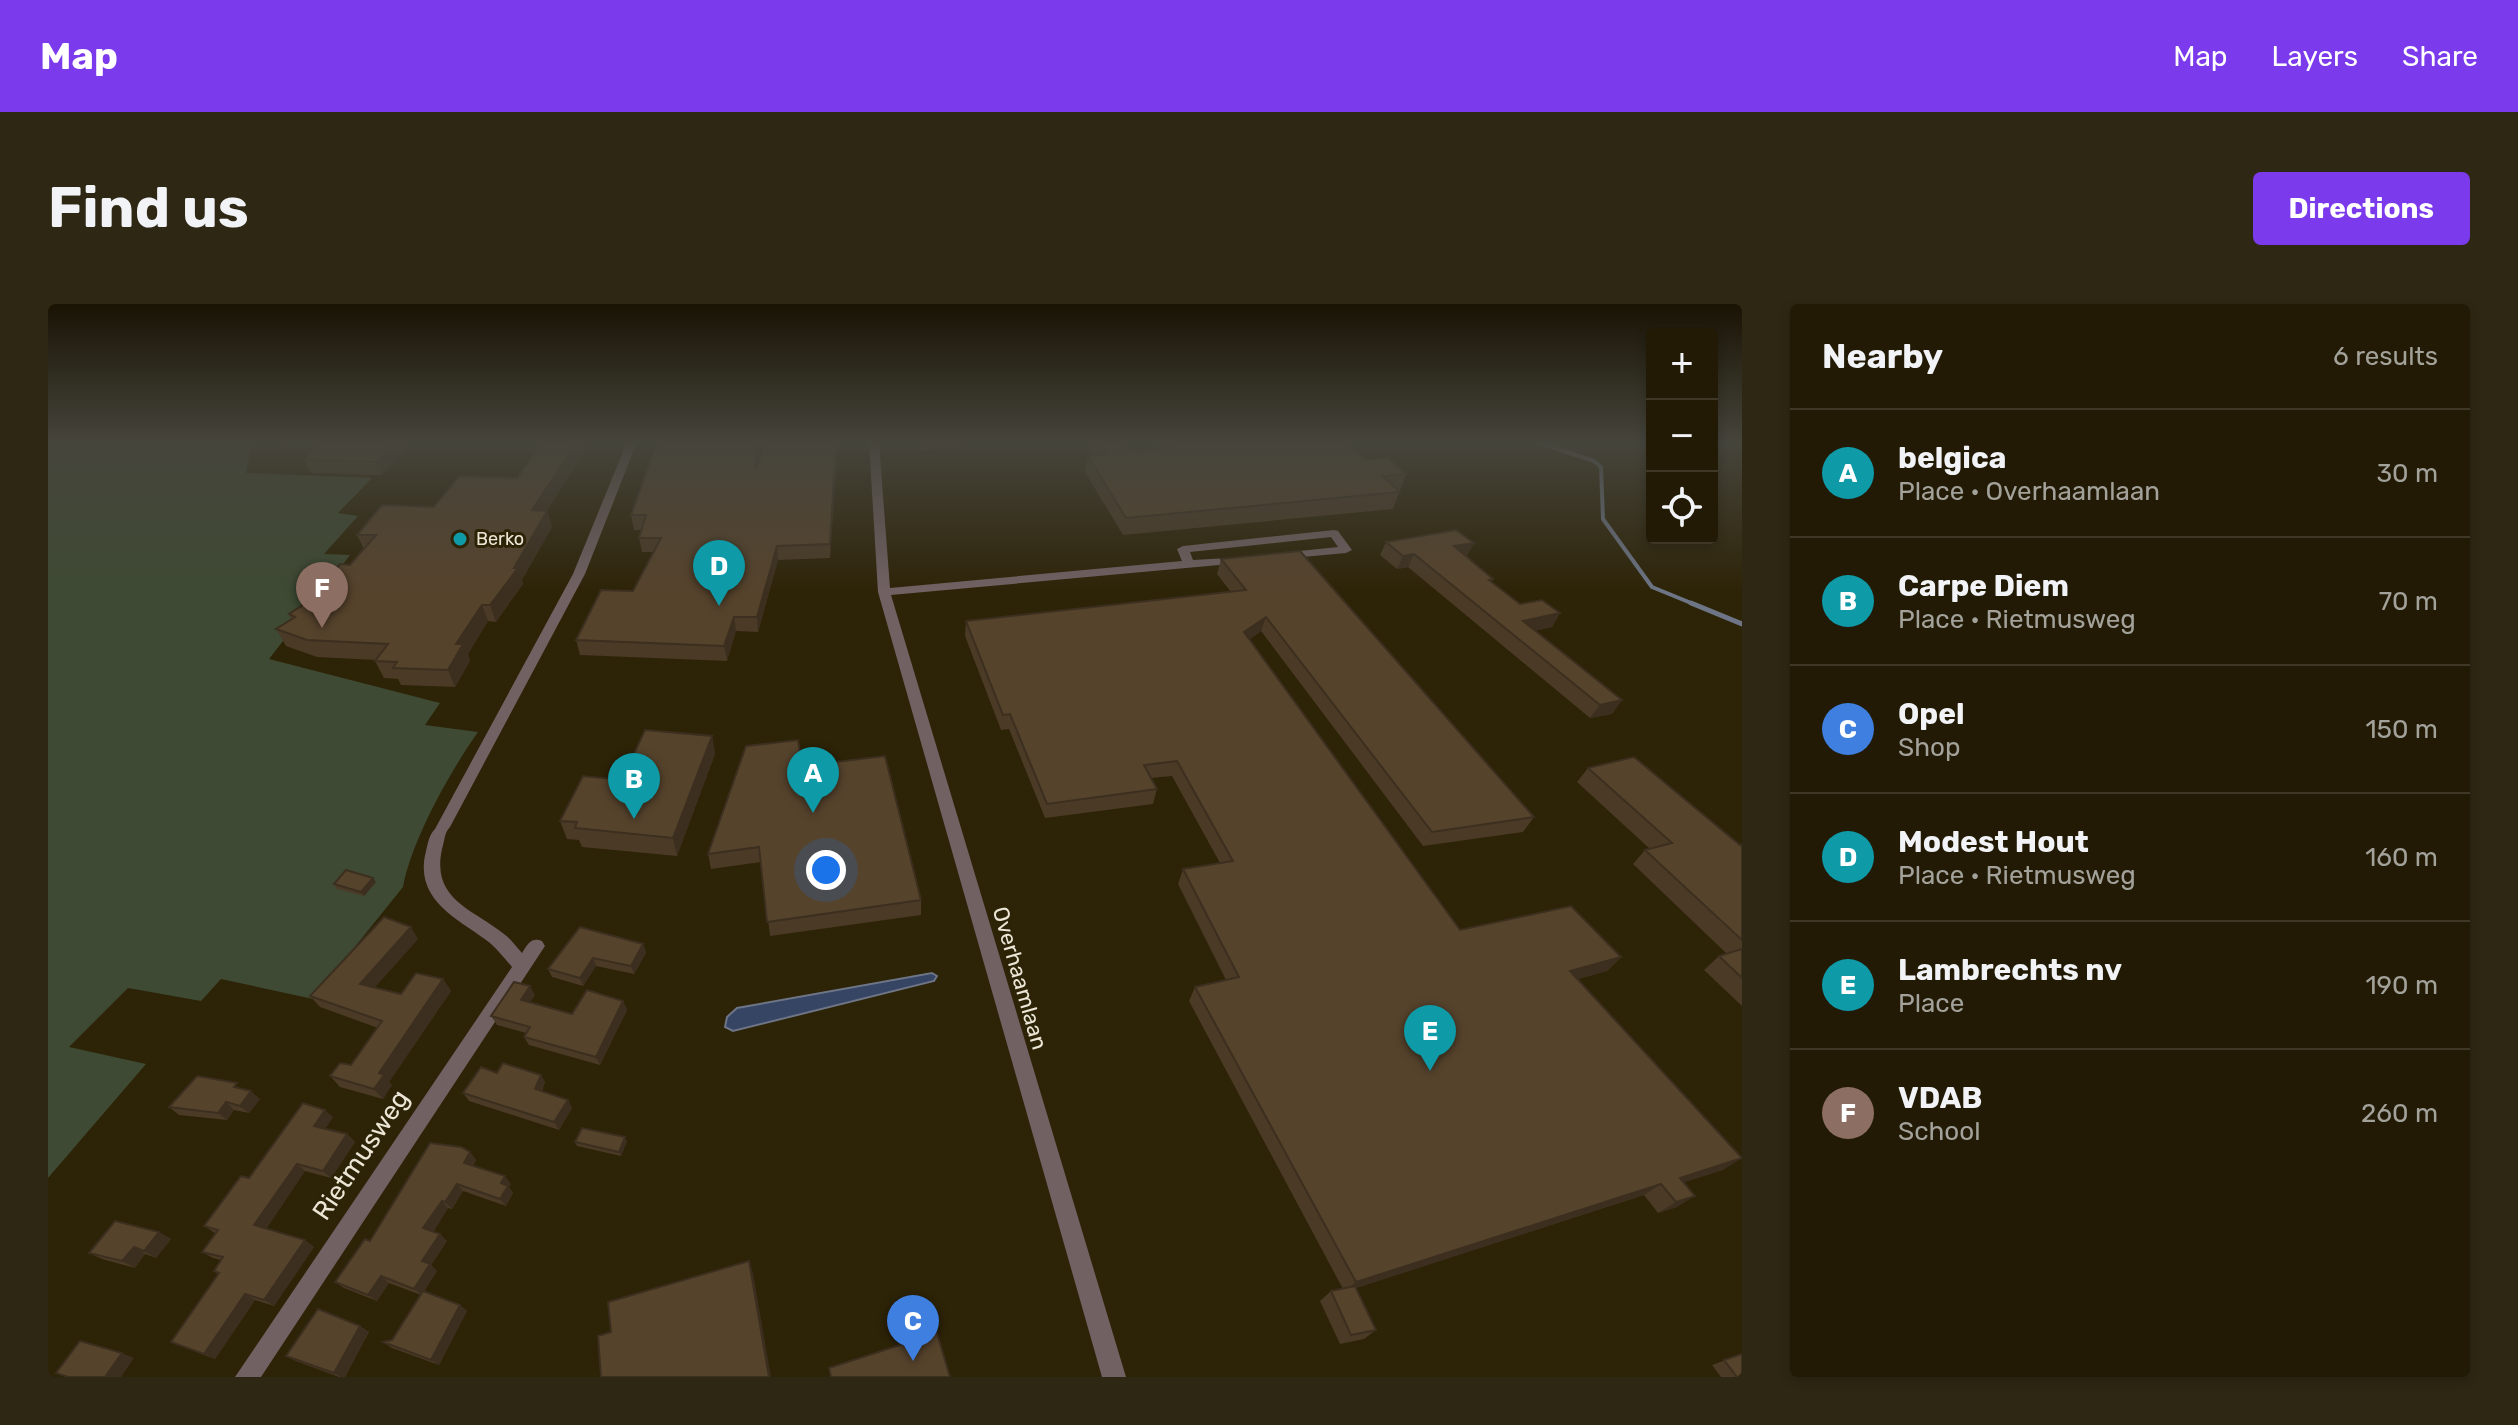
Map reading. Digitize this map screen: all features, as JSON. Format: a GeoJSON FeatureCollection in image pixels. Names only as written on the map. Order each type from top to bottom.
{"type":"FeatureCollection","features":[{"type":"Feature","properties":{"kind":"street"},"geometry":{"type":"LineString","coordinates":[[523,966],[499,940],[450,907],[436,887],[431,863],[440,830],[579,574],[612,492]]}},
{"type":"Feature","properties":{"kind":"street","name":"Overhaamlaan"},"geometry":{"type":"LineString","coordinates":[[877,492],[884,592],[1114,1377]]}},
{"type":"Feature","properties":{"kind":"street"},"geometry":{"type":"LineString","coordinates":[[1189,564],[1183,549],[1334,533],[1346,550],[1267,557]]}},
{"type":"Feature","properties":{"kind":"street"},"geometry":{"type":"LineString","coordinates":[[884,592],[1252,558]]}},
{"type":"Feature","properties":{"kind":"street","name":"Rietmusweg"},"geometry":{"type":"LineString","coordinates":[[247,1377],[536,946]]}},
{"type":"Feature","properties":{"kind":"green space"},"geometry":{"type":"Polygon","coordinates":[[[48,492],[358,492],[338,513],[358,516],[324,554],[350,555],[269,659],[440,703],[425,725],[478,732],[433,806],[403,887],[313,999],[221,979],[201,1001],[128,988],[69,1047],[146,1064],[48,1178],[48,492]]]}},
{"type":"Feature","properties":{"kind":"water"},"geometry":{"type":"Polygon","coordinates":[[[932,973],[937,976],[934,981],[733,1031],[725,1027],[727,1017],[737,1008],[932,973]]]}},
{"type":"Feature","properties":{"kind":"building"},"geometry":{"type":"Polygon","coordinates":[[[446,492],[544,492],[532,510],[547,511],[514,568],[518,568],[490,605],[482,605],[456,644],[463,644],[448,670],[393,668],[397,662],[375,661],[388,644],[307,640],[276,629],[295,617],[289,614],[309,601],[340,564],[350,565],[376,535],[357,535],[382,505],[434,507],[446,492]]]}},
{"type":"Feature","properties":{"kind":"building"},"geometry":{"type":"Polygon","coordinates":[[[639,492],[833,492],[830,544],[777,546],[757,617],[734,617],[724,646],[576,640],[601,590],[633,591],[661,538],[639,538],[646,515],[631,515],[639,492]]]}},
{"type":"Feature","properties":{"kind":"building"},"geometry":{"type":"Polygon","coordinates":[[[1110,492],[1399,492],[1126,518],[1110,492]]]}},
{"type":"Feature","properties":{"kind":"building"},"geometry":{"type":"Polygon","coordinates":[[[1456,530],[1474,543],[1454,546],[1493,579],[1489,580],[1520,604],[1542,600],[1560,613],[1523,621],[1622,700],[1600,705],[1414,554],[1403,556],[1386,542],[1456,530]]]}},
{"type":"Feature","properties":{"kind":"building"},"geometry":{"type":"Polygon","coordinates":[[[1300,551],[1534,817],[1432,832],[1266,617],[1244,632],[1460,930],[1571,906],[1621,957],[1570,971],[1742,1158],[1680,1178],[1695,1196],[1676,1202],[1661,1184],[1356,1282],[1195,987],[1239,977],[1183,869],[1233,861],[1177,761],[1144,765],[1157,789],[1047,804],[1010,714],[1003,715],[966,621],[1246,590],[1221,559],[1300,551]]]}},
{"type":"Feature","properties":{"kind":"building"},"geometry":{"type":"Polygon","coordinates":[[[645,730],[712,736],[673,838],[575,828],[577,822],[560,821],[583,776],[622,780],[645,730]]]}},
{"type":"Feature","properties":{"kind":"building"},"geometry":{"type":"Polygon","coordinates":[[[798,740],[802,766],[885,756],[921,900],[767,922],[759,847],[708,854],[746,746],[798,740]]]}},
{"type":"Feature","properties":{"kind":"building"},"geometry":{"type":"Polygon","coordinates":[[[1634,757],[1742,844],[1742,940],[1645,850],[1672,843],[1588,768],[1634,757]]]}},
{"type":"Feature","properties":{"kind":"building"},"geometry":{"type":"Polygon","coordinates":[[[346,870],[373,878],[361,892],[334,884],[346,870]]]}},
{"type":"Feature","properties":{"kind":"building"},"geometry":{"type":"Polygon","coordinates":[[[384,917],[411,927],[360,984],[401,994],[416,973],[443,979],[379,1073],[384,1075],[374,1089],[330,1076],[340,1063],[351,1065],[382,1021],[310,996],[384,917]]]}},
{"type":"Feature","properties":{"kind":"building"},"geometry":{"type":"Polygon","coordinates":[[[580,927],[643,944],[631,966],[593,958],[580,978],[548,969],[580,927]]]}},
{"type":"Feature","properties":{"kind":"building"},"geometry":{"type":"Polygon","coordinates":[[[1742,949],[1742,978],[1719,956],[1742,949]]]}},
{"type":"Feature","properties":{"kind":"building"},"geometry":{"type":"Polygon","coordinates":[[[514,982],[530,986],[521,1000],[572,1014],[587,990],[623,1001],[596,1057],[524,1037],[530,1027],[491,1016],[514,982]]]}},
{"type":"Feature","properties":{"kind":"building"},"geometry":{"type":"Polygon","coordinates":[[[503,1063],[541,1075],[535,1089],[568,1100],[554,1122],[463,1093],[481,1067],[497,1073],[503,1063]]]}},
{"type":"Feature","properties":{"kind":"building"},"geometry":{"type":"Polygon","coordinates":[[[197,1076],[237,1083],[234,1087],[251,1091],[240,1106],[226,1102],[218,1113],[169,1107],[197,1076]]]}},
{"type":"Feature","properties":{"kind":"building"},"geometry":{"type":"Polygon","coordinates":[[[303,1103],[325,1110],[314,1126],[347,1134],[323,1171],[297,1164],[254,1225],[305,1240],[264,1300],[245,1294],[204,1354],[171,1342],[219,1273],[214,1271],[223,1257],[202,1252],[218,1230],[204,1226],[241,1176],[249,1178],[303,1103]]]}},
{"type":"Feature","properties":{"kind":"building"},"geometry":{"type":"Polygon","coordinates":[[[582,1128],[625,1137],[619,1152],[575,1142],[582,1128]]]}},
{"type":"Feature","properties":{"kind":"building"},"geometry":{"type":"Polygon","coordinates":[[[430,1143],[461,1147],[470,1152],[464,1163],[505,1176],[501,1183],[508,1186],[500,1199],[457,1184],[423,1228],[440,1234],[422,1261],[430,1264],[414,1289],[381,1276],[368,1295],[335,1282],[365,1239],[370,1241],[430,1143]]]}},
{"type":"Feature","properties":{"kind":"building"},"geometry":{"type":"Polygon","coordinates":[[[115,1221],[159,1232],[144,1251],[134,1247],[122,1261],[89,1253],[115,1221]]]}},
{"type":"Feature","properties":{"kind":"building"},"geometry":{"type":"Polygon","coordinates":[[[749,1261],[769,1377],[601,1377],[598,1336],[611,1332],[608,1302],[749,1261]]]}},
{"type":"Feature","properties":{"kind":"building"},"geometry":{"type":"Polygon","coordinates":[[[1355,1286],[1376,1330],[1351,1335],[1331,1291],[1355,1286]]]}},
{"type":"Feature","properties":{"kind":"building"},"geometry":{"type":"Polygon","coordinates":[[[423,1291],[460,1305],[431,1360],[383,1342],[392,1340],[423,1291]]]}},
{"type":"Feature","properties":{"kind":"building"},"geometry":{"type":"Polygon","coordinates":[[[318,1309],[360,1326],[334,1373],[286,1356],[318,1309]]]}},
{"type":"Feature","properties":{"kind":"building"},"geometry":{"type":"Polygon","coordinates":[[[937,1333],[950,1377],[831,1377],[829,1368],[937,1333]]]}},
{"type":"Feature","properties":{"kind":"building"},"geometry":{"type":"Polygon","coordinates":[[[80,1341],[122,1353],[105,1377],[68,1377],[56,1373],[80,1341]]]}},
{"type":"Feature","properties":{"kind":"building"},"geometry":{"type":"Polygon","coordinates":[[[1742,1354],[1742,1377],[1737,1377],[1724,1360],[1742,1354]]]}},
{"type":"Feature","properties":{"kind":"waterway"},"geometry":{"type":"LineString","coordinates":[[1602,492],[1603,519],[1652,587],[1696,605]]}},
{"type":"Feature","properties":{"kind":"waterway"},"geometry":{"type":"LineString","coordinates":[[1691,603],[1742,624]]}},
{"type":"Feature","properties":{"kind":"place","name":"Berko"},"geometry":{"type":"Point","coordinates":[460,539]}},
{"type":"Feature","properties":{"kind":"place","name":"Modest Hout"},"geometry":{"type":"Point","coordinates":[719,606]}},
{"type":"Feature","properties":{"kind":"place","name":"VDAB"},"geometry":{"type":"Point","coordinates":[322,628]}},
{"type":"Feature","properties":{"kind":"place","name":"belgica"},"geometry":{"type":"Point","coordinates":[813,813]}},
{"type":"Feature","properties":{"kind":"place","name":"Carpe Diem"},"geometry":{"type":"Point","coordinates":[634,819]}},
{"type":"Feature","properties":{"kind":"place","name":"Lambrechts nv"},"geometry":{"type":"Point","coordinates":[1430,1071]}},
{"type":"Feature","properties":{"kind":"place","name":"Opel"},"geometry":{"type":"Point","coordinates":[913,1361]}}]}
